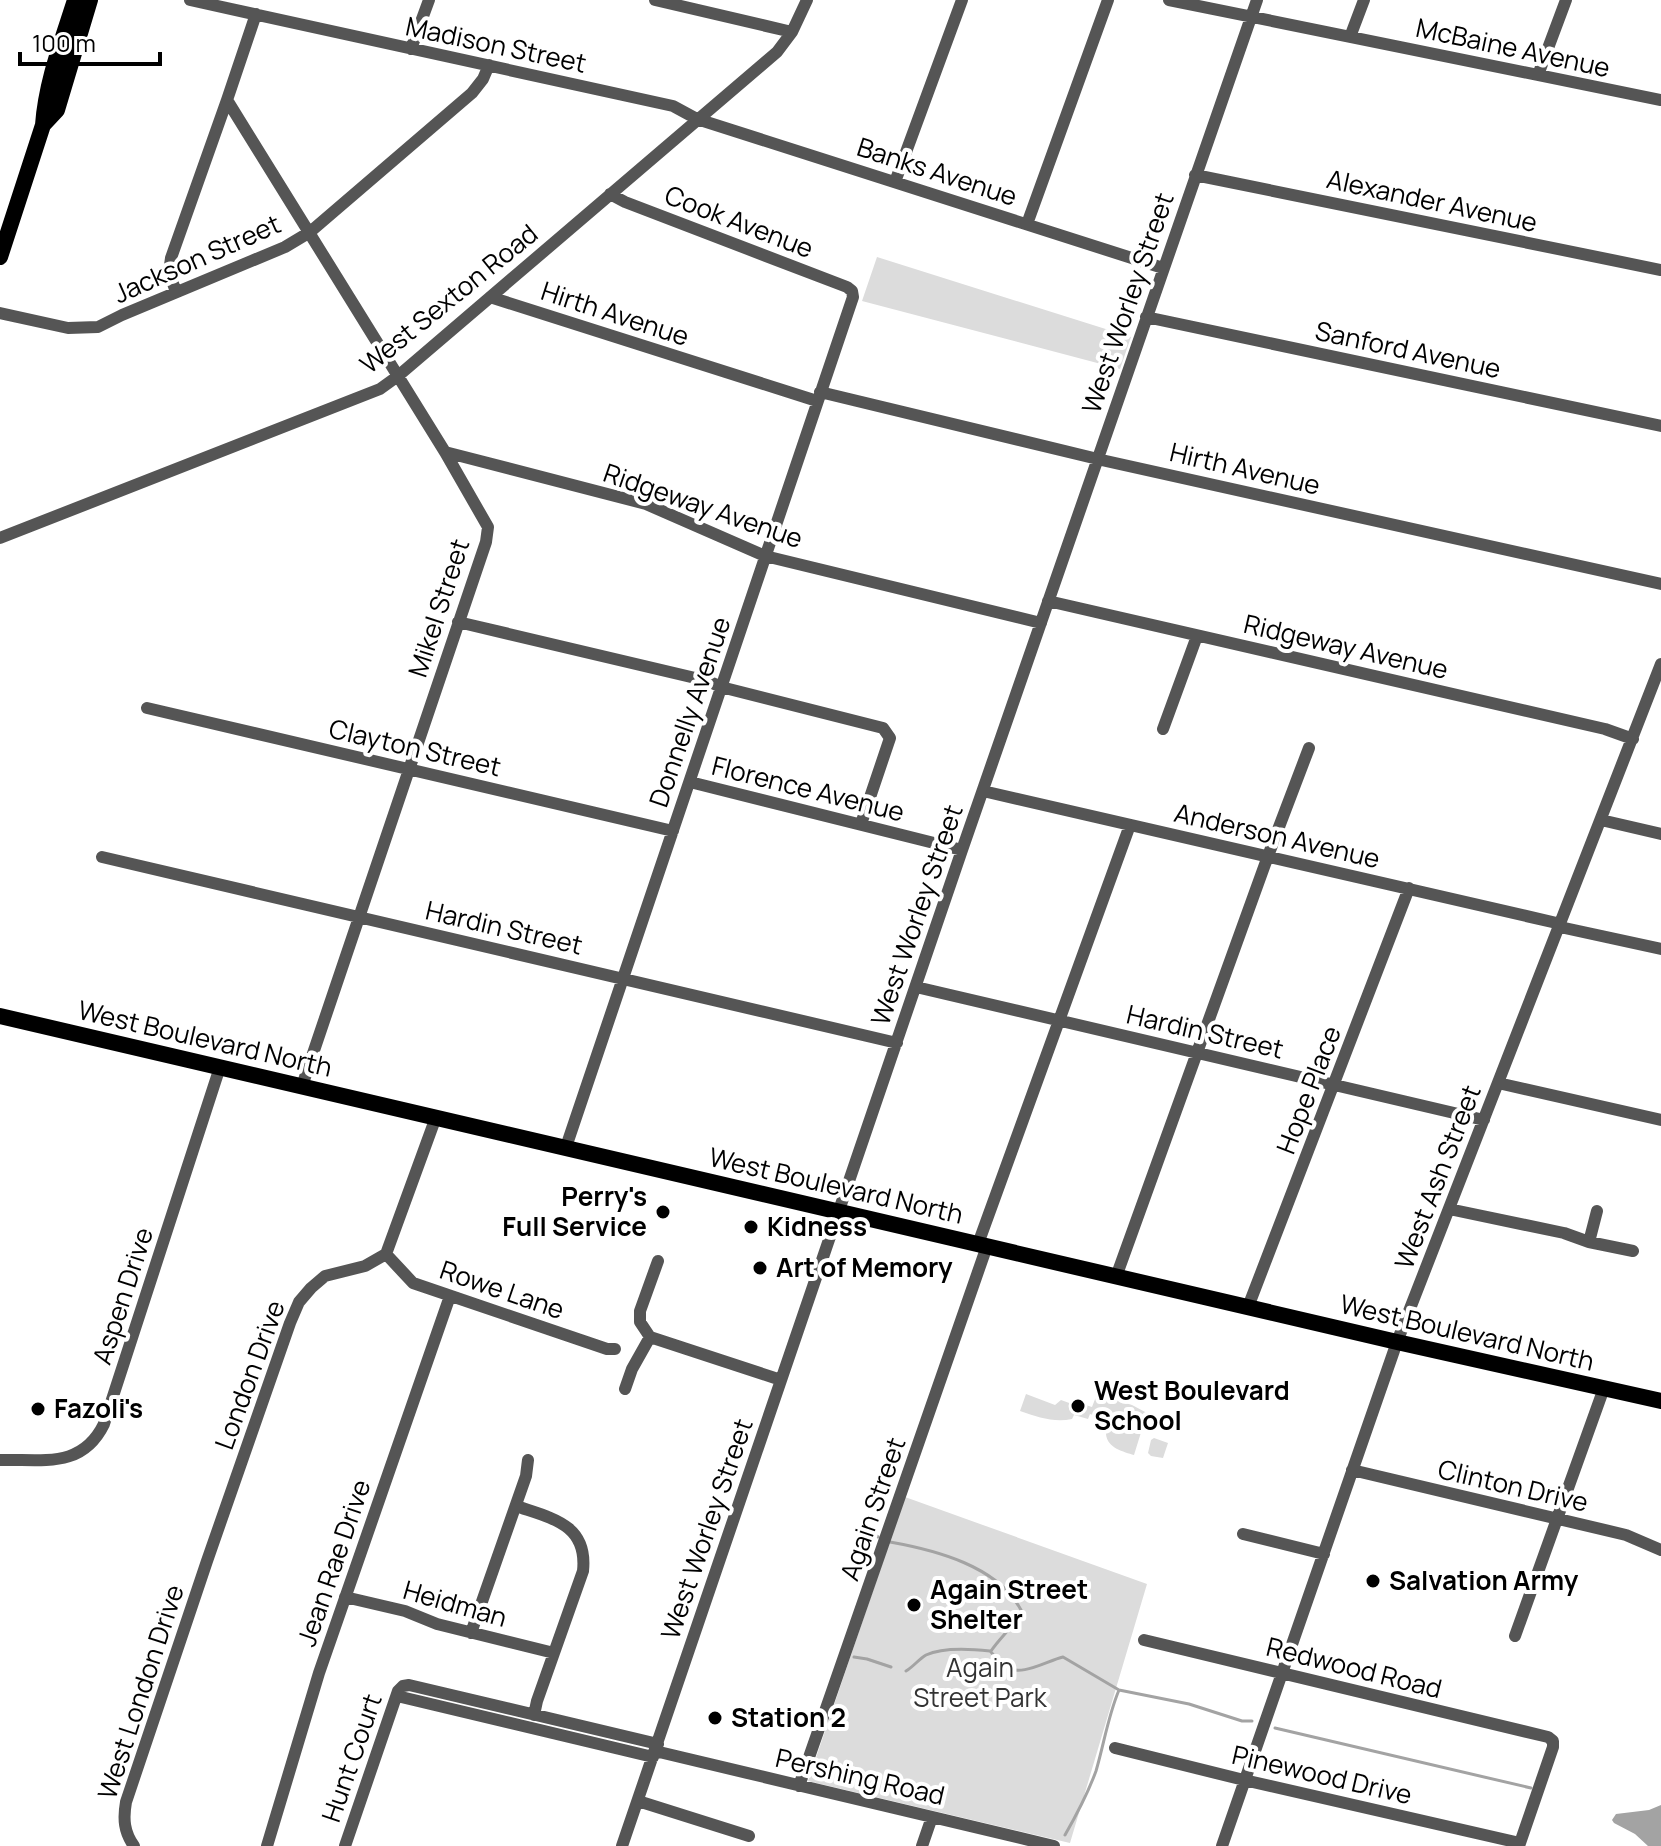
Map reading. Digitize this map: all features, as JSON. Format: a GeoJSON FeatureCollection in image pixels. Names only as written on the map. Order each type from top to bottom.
{"type":"FeatureCollection","features":[{"type":"Feature","properties":{"kind":"main road"},"geometry":{"type":"LineString","coordinates":[[0,257],[43,125],[44,103],[51,75],[75,0]]}},
{"type":"Feature","properties":{"kind":"main road"},"geometry":{"type":"LineString","coordinates":[[43,125],[57,110],[90,0]]}},
{"type":"Feature","properties":{"kind":"main road","name":"West Boulevard North"},"geometry":{"type":"LineString","coordinates":[[0,1016],[1661,1401]]}},
{"type":"Feature","properties":{"kind":"street","name":"Madison Street"},"geometry":{"type":"LineString","coordinates":[[190,0],[673,106],[697,119]]}},
{"type":"Feature","properties":{"kind":"street"},"geometry":{"type":"LineString","coordinates":[[411,49],[429,0]]}},
{"type":"Feature","properties":{"kind":"street"},"geometry":{"type":"LineString","coordinates":[[655,0],[792,32]]}},
{"type":"Feature","properties":{"kind":"street","name":"West Sexton Road"},"geometry":{"type":"LineString","coordinates":[[0,538],[380,389],[777,52],[792,32],[807,0]]}},
{"type":"Feature","properties":{"kind":"street"},"geometry":{"type":"LineString","coordinates":[[895,182],[962,0]]}},
{"type":"Feature","properties":{"kind":"street"},"geometry":{"type":"LineString","coordinates":[[1027,224],[1108,0]]}},
{"type":"Feature","properties":{"kind":"street","name":"McBaine Avenue"},"geometry":{"type":"LineString","coordinates":[[1169,0],[1661,100]]}},
{"type":"Feature","properties":{"kind":"street","name":"West Worley Street"},"geometry":{"type":"LineString","coordinates":[[622,1846],[962,850],[1257,0]]}},
{"type":"Feature","properties":{"kind":"street"},"geometry":{"type":"LineString","coordinates":[[1350,37],[1364,0]]}},
{"type":"Feature","properties":{"kind":"street"},"geometry":{"type":"LineString","coordinates":[[1538,75],[1566,0]]}},
{"type":"Feature","properties":{"kind":"street"},"geometry":{"type":"LineString","coordinates":[[176,292],[169,272],[171,258],[256,14]]}},
{"type":"Feature","properties":{"kind":"street","name":"Jackson Street"},"geometry":{"type":"LineString","coordinates":[[0,313],[68,328],[98,327],[285,247],[310,232],[472,93],[489,65]]}},
{"type":"Feature","properties":{"kind":"street","name":"Mikel Street"},"geometry":{"type":"LineString","coordinates":[[227,100],[445,452],[488,527],[486,542],[302,1086]]}},
{"type":"Feature","properties":{"kind":"street","name":"Banks Avenue"},"geometry":{"type":"LineString","coordinates":[[697,119],[1163,268]]}},
{"type":"Feature","properties":{"kind":"street","name":"Alexander Avenue"},"geometry":{"type":"LineString","coordinates":[[1195,175],[1661,270]]}},
{"type":"Feature","properties":{"kind":"street","name":"Cook Avenue"},"geometry":{"type":"LineString","coordinates":[[610,194],[852,291]]}},
{"type":"Feature","properties":{"kind":"street","name":"Donnelly Avenue"},"geometry":{"type":"LineString","coordinates":[[566,1147],[853,297],[852,291]]}},
{"type":"Feature","properties":{"kind":"street","name":"Hirth Avenue"},"geometry":{"type":"LineString","coordinates":[[490,297],[819,396],[1661,584]]}},
{"type":"Feature","properties":{"kind":"street","name":"Sanford Avenue"},"geometry":{"type":"LineString","coordinates":[[1146,317],[1661,426]]}},
{"type":"Feature","properties":{"kind":"street","name":"Ridgeway Avenue"},"geometry":{"type":"LineString","coordinates":[[445,452],[646,504],[765,556],[1041,623]]}},
{"type":"Feature","properties":{"kind":"street","name":"Ridgeway Avenue"},"geometry":{"type":"LineString","coordinates":[[1048,601],[1605,729],[1633,739]]}},
{"type":"Feature","properties":{"kind":"street"},"geometry":{"type":"LineString","coordinates":[[458,622],[708,681],[721,687],[883,728],[890,738],[861,824]]}},
{"type":"Feature","properties":{"kind":"street"},"geometry":{"type":"LineString","coordinates":[[1163,729],[1197,636]]}},
{"type":"Feature","properties":{"kind":"street","name":"West Ash Street"},"geometry":{"type":"LineString","coordinates":[[1222,1846],[1397,1342],[1633,739],[1655,695],[1661,664]]}},
{"type":"Feature","properties":{"kind":"street","name":"Clayton Street"},"geometry":{"type":"LineString","coordinates":[[147,708],[673,831]]}},
{"type":"Feature","properties":{"kind":"street"},"geometry":{"type":"LineString","coordinates":[[1116,1277],[1309,748]]}},
{"type":"Feature","properties":{"kind":"street","name":"Florence Avenue"},"geometry":{"type":"LineString","coordinates":[[690,782],[962,850]]}},
{"type":"Feature","properties":{"kind":"street","name":"Anderson Avenue"},"geometry":{"type":"LineString","coordinates":[[983,791],[1661,949]]}},
{"type":"Feature","properties":{"kind":"street"},"geometry":{"type":"LineString","coordinates":[[1601,820],[1661,834]]}},
{"type":"Feature","properties":{"kind":"street","name":"Again Street"},"geometry":{"type":"LineString","coordinates":[[799,1786],[1059,1021],[1130,825]]}},
{"type":"Feature","properties":{"kind":"street","name":"Hardin Street"},"geometry":{"type":"LineString","coordinates":[[102,857],[897,1043]]}},
{"type":"Feature","properties":{"kind":"street","name":"Hope Place"},"geometry":{"type":"LineString","coordinates":[[1248,1307],[1409,888]]}},
{"type":"Feature","properties":{"kind":"street","name":"Hardin Street"},"geometry":{"type":"LineString","coordinates":[[916,987],[1484,1120]]}},
{"type":"Feature","properties":{"kind":"street","name":"Aspen Drive"},"geometry":{"type":"LineString","coordinates":[[0,1460],[64,1459],[74,1456],[97,1439],[106,1420],[220,1067]]}},
{"type":"Feature","properties":{"kind":"street"},"geometry":{"type":"LineString","coordinates":[[1498,1083],[1661,1120]]}},
{"type":"Feature","properties":{"kind":"street"},"geometry":{"type":"LineString","coordinates":[[386,1254],[436,1117]]}},
{"type":"Feature","properties":{"kind":"street"},"geometry":{"type":"LineString","coordinates":[[1449,1209],[1633,1251]]}},
{"type":"Feature","properties":{"kind":"street"},"geometry":{"type":"LineString","coordinates":[[1589,1242],[1597,1211]]}},
{"type":"Feature","properties":{"kind":"street","name":"Rowe Lane"},"geometry":{"type":"LineString","coordinates":[[386,1254],[413,1283],[607,1349],[615,1349]]}},
{"type":"Feature","properties":{"kind":"street","name":"London Drive"},"geometry":{"type":"LineString","coordinates":[[207,1561],[299,1302],[325,1276],[365,1266],[386,1254]]}},
{"type":"Feature","properties":{"kind":"street"},"geometry":{"type":"LineString","coordinates":[[658,1261],[640,1311],[640,1322],[650,1337],[781,1380]]}},
{"type":"Feature","properties":{"kind":"street","name":"Jean Rae Drive"},"geometry":{"type":"LineString","coordinates":[[267,1846],[319,1673],[450,1296]]}},
{"type":"Feature","properties":{"kind":"street"},"geometry":{"type":"LineString","coordinates":[[625,1389],[650,1337]]}},
{"type":"Feature","properties":{"kind":"street"},"geometry":{"type":"LineString","coordinates":[[1515,1636],[1604,1388]]}},
{"type":"Feature","properties":{"kind":"street"},"geometry":{"type":"LineString","coordinates":[[471,1633],[526,1476],[528,1460]]}},
{"type":"Feature","properties":{"kind":"street","name":"Clinton Drive"},"geometry":{"type":"LineString","coordinates":[[1352,1470],[1626,1535],[1661,1550]]}},
{"type":"Feature","properties":{"kind":"street"},"geometry":{"type":"LineString","coordinates":[[516,1506],[566,1524],[582,1549],[583,1571],[534,1715]]}},
{"type":"Feature","properties":{"kind":"street"},"geometry":{"type":"LineString","coordinates":[[1243,1534],[1324,1554]]}},
{"type":"Feature","properties":{"kind":"street","name":"West London Drive"},"geometry":{"type":"LineString","coordinates":[[131,1842],[125,1827],[126,1802],[207,1561]]}},
{"type":"Feature","properties":{"kind":"street","name":"Heidman"},"geometry":{"type":"LineString","coordinates":[[345,1597],[554,1653]]}},
{"type":"Feature","properties":{"kind":"street","name":"Redwood Road"},"geometry":{"type":"LineString","coordinates":[[1144,1640],[1548,1737],[1553,1741],[1553,1747],[1519,1845]]}},
{"type":"Feature","properties":{"kind":"street","name":"Pershing Road"},"geometry":{"type":"LineString","coordinates":[[400,1691],[409,1685],[799,1786],[1054,1846]]}},
{"type":"Feature","properties":{"kind":"street"},"geometry":{"type":"LineString","coordinates":[[400,1691],[655,1750]]}},
{"type":"Feature","properties":{"kind":"street","name":"Hunt Court"},"geometry":{"type":"LineString","coordinates":[[345,1846],[400,1691]]}},
{"type":"Feature","properties":{"kind":"street","name":"Pinewood Drive"},"geometry":{"type":"LineString","coordinates":[[1115,1748],[1519,1845]]}},
{"type":"Feature","properties":{"kind":"street"},"geometry":{"type":"LineString","coordinates":[[638,1801],[749,1836]]}},
{"type":"Feature","properties":{"kind":"street"},"geometry":{"type":"LineString","coordinates":[[922,1846],[932,1817]]}},
{"type":"Feature","properties":{"kind":"green space"},"geometry":{"type":"Polygon","coordinates":[[[877,257],[1131,337],[1120,369],[862,301],[877,257]]]}},
{"type":"Feature","properties":{"kind":"green space"},"geometry":{"type":"Polygon","coordinates":[[[1026,1394],[1055,1405],[1061,1400],[1092,1407],[1097,1394],[1147,1413],[1134,1455],[1109,1443],[1106,1432],[1109,1420],[1090,1414],[1088,1419],[1074,1415],[1072,1419],[1046,1419],[1020,1411],[1026,1394]]]}},
{"type":"Feature","properties":{"kind":"green space"},"geometry":{"type":"Polygon","coordinates":[[[1154,1438],[1168,1443],[1163,1458],[1148,1453],[1154,1438]]]}},
{"type":"Feature","properties":{"kind":"green space","name":"Again Street Park"},"geometry":{"type":"Polygon","coordinates":[[[905,1497],[1147,1584],[1070,1843],[808,1781],[905,1497]]]}},
{"type":"Feature","properties":{"kind":"shaded area"},"geometry":{"type":"Polygon","coordinates":[[[1661,1805],[1661,1846],[1648,1846],[1612,1820],[1616,1814],[1649,1810],[1661,1805]]]}},
{"type":"Feature","properties":{"kind":"waterway"},"geometry":{"type":"LineString","coordinates":[[871,1531],[878,1537]]}},
{"type":"Feature","properties":{"kind":"waterway"},"geometry":{"type":"LineString","coordinates":[[890,1542],[964,1562],[997,1582],[1011,1595],[1021,1610],[991,1651]]}},
{"type":"Feature","properties":{"kind":"waterway"},"geometry":{"type":"LineString","coordinates":[[906,1671],[926,1655],[949,1650],[990,1651],[1004,1666],[1018,1670],[1034,1668],[1063,1657],[1119,1690]]}},
{"type":"Feature","properties":{"kind":"waterway"},"geometry":{"type":"LineString","coordinates":[[854,1657],[891,1667]]}},
{"type":"Feature","properties":{"kind":"waterway"},"geometry":{"type":"LineString","coordinates":[[1065,1835],[1096,1771],[1119,1690],[1252,1721]]}},
{"type":"Feature","properties":{"kind":"waterway"},"geometry":{"type":"LineString","coordinates":[[1275,1728],[1531,1788]]}},
{"type":"Feature","properties":{"kind":"place","name":"Perry's Full Service"},"geometry":{"type":"Point","coordinates":[663,1212]}},
{"type":"Feature","properties":{"kind":"place","name":"Kidness"},"geometry":{"type":"Point","coordinates":[751,1227]}},
{"type":"Feature","properties":{"kind":"place","name":"Art of Memory"},"geometry":{"type":"Point","coordinates":[760,1268]}},
{"type":"Feature","properties":{"kind":"place","name":"West Boulevard School"},"geometry":{"type":"Point","coordinates":[1078,1406]}},
{"type":"Feature","properties":{"kind":"place","name":"Fazoli's"},"geometry":{"type":"Point","coordinates":[38,1409]}},
{"type":"Feature","properties":{"kind":"place","name":"Salvation Army"},"geometry":{"type":"Point","coordinates":[1373,1581]}},
{"type":"Feature","properties":{"kind":"place","name":"Again Street Shelter"},"geometry":{"type":"Point","coordinates":[914,1605]}},
{"type":"Feature","properties":{"kind":"place","name":"Station 2"},"geometry":{"type":"Point","coordinates":[715,1718]}}]}
